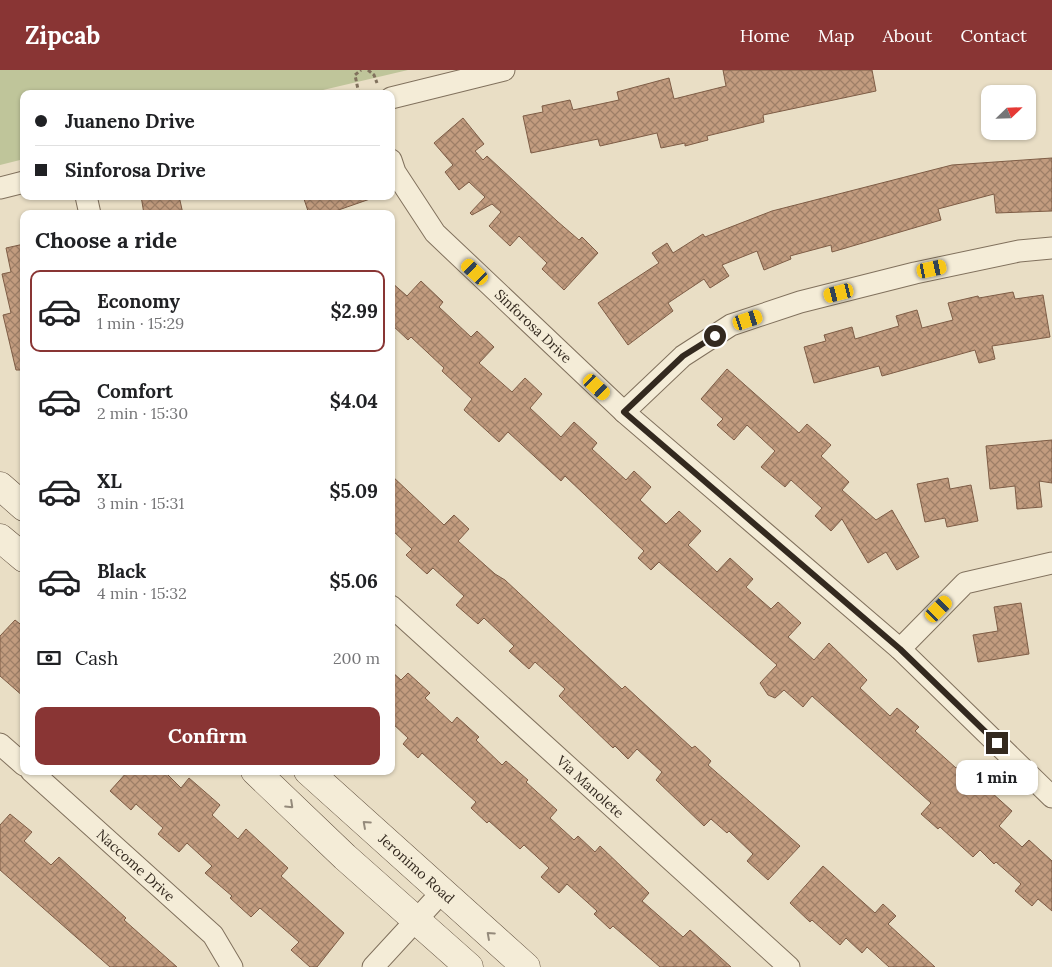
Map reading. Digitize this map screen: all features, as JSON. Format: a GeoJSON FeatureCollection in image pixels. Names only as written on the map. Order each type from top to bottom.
{"type":"FeatureCollection","features":[{"type":"Feature","properties":{"kind":"main road"},"geometry":{"type":"LineString","coordinates":[[0,486],[20,504]]}},
{"type":"Feature","properties":{"kind":"main road"},"geometry":{"type":"LineString","coordinates":[[0,538],[20,555]]}},
{"type":"Feature","properties":{"kind":"main road"},"geometry":{"type":"LineString","coordinates":[[258,775],[345,857],[469,967]]}},
{"type":"Feature","properties":{"kind":"main road","name":"Jeronimo Road"},"geometry":{"type":"LineString","coordinates":[[312,775],[526,967]]}},
{"type":"Feature","properties":{"kind":"street"},"geometry":{"type":"LineString","coordinates":[[395,90],[504,70]]}},
{"type":"Feature","properties":{"kind":"street","name":"Sinforosa Drive"},"geometry":{"type":"LineString","coordinates":[[395,172],[435,233],[624,412],[900,649],[1052,797]]}},
{"type":"Feature","properties":{"kind":"street"},"geometry":{"type":"LineString","coordinates":[[0,188],[20,183]]}},
{"type":"Feature","properties":{"kind":"street"},"geometry":{"type":"LineString","coordinates":[[624,412],[683,356],[731,325],[800,302],[915,273],[1019,251],[1052,248]]}},
{"type":"Feature","properties":{"kind":"street"},"geometry":{"type":"LineString","coordinates":[[900,649],[965,583],[1052,563]]}},
{"type":"Feature","properties":{"kind":"street","name":"Via Manolete"},"geometry":{"type":"LineString","coordinates":[[395,610],[788,967]]}},
{"type":"Feature","properties":{"kind":"street"},"geometry":{"type":"LineString","coordinates":[[0,744],[20,762]]}},
{"type":"Feature","properties":{"kind":"street","name":"Naccome Drive"},"geometry":{"type":"LineString","coordinates":[[35,775],[212,935],[232,967]]}},
{"type":"Feature","properties":{"kind":"street"},"geometry":{"type":"LineString","coordinates":[[373,967],[442,892]]}},
{"type":"Feature","properties":{"kind":"path"},"geometry":{"type":"LineString","coordinates":[[359,90],[355,75],[361,70]]}},
{"type":"Feature","properties":{"kind":"path"},"geometry":{"type":"LineString","coordinates":[[368,70],[374,75],[384,90]]}},
{"type":"Feature","properties":{"kind":"green space"},"geometry":{"type":"Polygon","coordinates":[[[0,70],[408,70],[323,90],[20,90],[20,160],[0,165],[0,70]]]}},
{"type":"Feature","properties":{"kind":"building"},"geometry":{"type":"Polygon","coordinates":[[[723,70],[872,70],[876,91],[763,115],[764,122],[707,136],[708,140],[685,146],[685,143],[661,148],[657,133],[600,146],[598,139],[531,153],[523,116],[543,112],[542,106],[570,100],[573,110],[619,100],[617,92],[669,78],[674,99],[726,86],[723,70]]]}},
{"type":"Feature","properties":{"kind":"building"},"geometry":{"type":"Polygon","coordinates":[[[463,118],[484,144],[475,151],[483,160],[487,156],[557,221],[579,240],[582,237],[598,253],[564,290],[542,269],[547,263],[519,236],[510,246],[489,226],[501,212],[492,204],[472,215],[470,213],[485,197],[469,182],[459,190],[445,172],[453,165],[434,143],[463,118]]]}},
{"type":"Feature","properties":{"kind":"building"},"geometry":{"type":"Polygon","coordinates":[[[1052,158],[1052,211],[996,213],[994,194],[938,209],[941,220],[832,252],[831,245],[790,256],[791,259],[764,270],[757,251],[722,265],[729,276],[710,288],[704,279],[668,303],[673,311],[628,345],[598,303],[659,263],[652,253],[667,243],[673,253],[703,234],[705,237],[772,211],[952,165],[1052,158]]]}},
{"type":"Feature","properties":{"kind":"building"},"geometry":{"type":"Polygon","coordinates":[[[142,200],[180,200],[182,210],[143,210],[142,200]]]}},
{"type":"Feature","properties":{"kind":"building"},"geometry":{"type":"Polygon","coordinates":[[[304,200],[367,200],[338,210],[308,210],[304,200]]]}},
{"type":"Feature","properties":{"kind":"building"},"geometry":{"type":"Polygon","coordinates":[[[20,245],[20,370],[16,370],[3,315],[11,313],[2,274],[11,272],[6,248],[20,245]]]}},
{"type":"Feature","properties":{"kind":"building"},"geometry":{"type":"Polygon","coordinates":[[[421,281],[443,302],[439,307],[471,337],[477,331],[494,347],[479,363],[512,392],[525,378],[542,394],[530,408],[561,437],[574,422],[597,443],[592,449],[626,480],[634,471],[651,487],[640,500],[666,524],[679,511],[701,531],[688,545],[717,572],[730,558],[753,579],[746,587],[771,609],[778,602],[801,623],[788,637],[814,660],[829,643],[867,680],[860,688],[890,716],[897,708],[919,727],[915,731],[956,768],[961,762],[982,780],[980,782],[1012,811],[999,826],[1022,847],[1029,840],[1052,861],[1052,911],[1038,899],[1032,906],[1015,891],[1021,884],[996,862],[994,864],[980,850],[973,857],[940,827],[938,829],[921,814],[931,803],[812,696],[803,707],[784,690],[775,698],[768,695],[760,683],[777,665],[659,562],[651,570],[638,558],[644,551],[565,476],[561,481],[508,432],[499,442],[464,410],[472,399],[442,371],[444,368],[411,337],[408,340],[395,328],[395,286],[407,296],[421,281]]]}},
{"type":"Feature","properties":{"kind":"building"},"geometry":{"type":"Polygon","coordinates":[[[1013,292],[1015,299],[1043,295],[1050,337],[992,346],[995,359],[979,363],[975,350],[882,376],[879,366],[814,383],[804,347],[826,341],[824,335],[852,327],[855,339],[899,326],[896,316],[917,310],[922,328],[953,320],[948,303],[978,296],[979,298],[1013,292]]]}},
{"type":"Feature","properties":{"kind":"building"},"geometry":{"type":"Polygon","coordinates":[[[727,369],[799,433],[807,424],[831,445],[821,456],[849,482],[842,490],[876,520],[892,510],[919,557],[897,570],[886,552],[868,563],[842,519],[831,531],[815,516],[822,508],[791,480],[785,487],[761,467],[775,451],[747,425],[734,440],[717,425],[723,419],[701,399],[727,369]]]}},
{"type":"Feature","properties":{"kind":"building"},"geometry":{"type":"Polygon","coordinates":[[[1052,440],[1052,483],[1039,481],[1042,507],[1017,509],[1015,486],[990,489],[986,446],[1052,440]]]}},
{"type":"Feature","properties":{"kind":"building"},"geometry":{"type":"Polygon","coordinates":[[[948,478],[950,489],[971,485],[978,521],[947,527],[945,518],[925,522],[917,484],[948,478]]]}},
{"type":"Feature","properties":{"kind":"building"},"geometry":{"type":"Polygon","coordinates":[[[395,479],[444,525],[454,515],[469,529],[458,541],[495,574],[505,580],[622,689],[625,686],[692,748],[695,746],[711,761],[708,765],[800,846],[768,880],[747,861],[753,854],[729,831],[727,833],[711,819],[704,826],[656,780],[662,772],[637,749],[628,759],[615,746],[613,748],[559,696],[565,689],[535,662],[529,669],[509,651],[514,646],[484,618],[478,624],[456,605],[464,596],[433,568],[427,574],[406,555],[412,549],[395,533],[395,479]]]}},
{"type":"Feature","properties":{"kind":"building"},"geometry":{"type":"Polygon","coordinates":[[[1021,603],[1029,654],[978,662],[973,635],[998,631],[994,607],[1021,603]]]}},
{"type":"Feature","properties":{"kind":"building"},"geometry":{"type":"Polygon","coordinates":[[[15,620],[20,624],[20,694],[0,676],[0,636],[15,620]]]}},
{"type":"Feature","properties":{"kind":"building"},"geometry":{"type":"Polygon","coordinates":[[[408,673],[430,693],[425,698],[452,723],[457,717],[479,737],[476,740],[502,765],[506,761],[528,780],[526,782],[557,810],[550,818],[574,840],[578,836],[595,852],[600,846],[649,893],[642,901],[683,937],[690,930],[731,967],[660,967],[613,926],[610,929],[594,914],[597,911],[567,884],[559,893],[541,877],[549,868],[524,845],[520,849],[489,821],[487,823],[471,808],[476,802],[422,753],[418,758],[403,744],[408,738],[395,726],[395,675],[401,680],[408,673]]]}},
{"type":"Feature","properties":{"kind":"building"},"geometry":{"type":"Polygon","coordinates":[[[124,775],[168,775],[181,788],[189,778],[220,805],[212,815],[238,839],[246,829],[288,868],[281,876],[344,933],[317,967],[310,967],[291,950],[299,942],[260,908],[251,917],[230,898],[232,896],[205,873],[212,866],[187,843],[179,852],[158,834],[163,828],[136,804],[131,810],[110,791],[124,775]]]}},
{"type":"Feature","properties":{"kind":"building"},"geometry":{"type":"Polygon","coordinates":[[[10,814],[32,832],[24,841],[51,865],[59,857],[126,918],[124,920],[177,967],[110,967],[0,870],[0,825],[10,814]]]}},
{"type":"Feature","properties":{"kind":"building"},"geometry":{"type":"Polygon","coordinates":[[[823,866],[875,913],[883,904],[896,916],[888,924],[935,967],[889,967],[867,947],[862,953],[846,938],[840,945],[812,920],[810,922],[790,903],[823,866]]]}},
{"type":"Feature","properties":{"kind":"route"},"geometry":{"type":"LineString","coordinates":[[715,336],[683,356],[624,412],[900,649],[997,743]]}}]}
